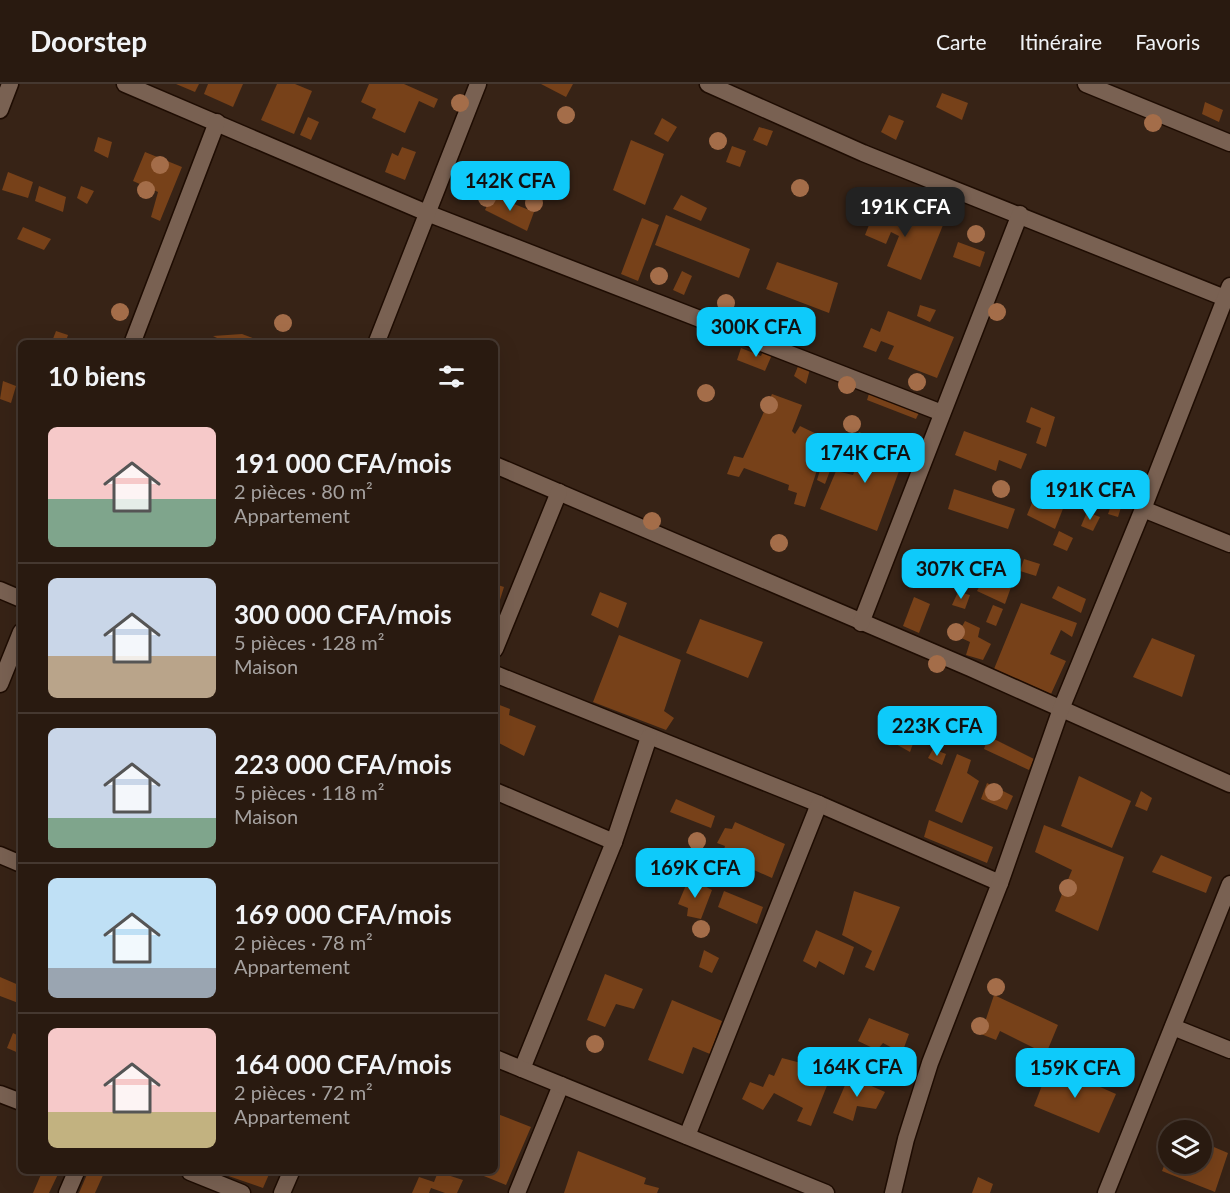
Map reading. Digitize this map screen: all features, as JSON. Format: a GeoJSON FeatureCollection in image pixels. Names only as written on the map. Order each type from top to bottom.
{"type":"FeatureCollection","features":[{"type":"Feature","properties":{"kind":"street"},"geometry":{"type":"LineString","coordinates":[[0,110],[10,84]]}},
{"type":"Feature","properties":{"kind":"street"},"geometry":{"type":"LineString","coordinates":[[125,84],[427,213],[942,413]]}},
{"type":"Feature","properties":{"kind":"street"},"geometry":{"type":"LineString","coordinates":[[378,340],[478,84]]}},
{"type":"Feature","properties":{"kind":"street"},"geometry":{"type":"LineString","coordinates":[[1086,84],[1230,143]]}},
{"type":"Feature","properties":{"kind":"street"},"geometry":{"type":"LineString","coordinates":[[718,86],[862,153],[1228,295],[1061,709],[1000,883],[930,1063],[906,1139],[893,1193]]}},
{"type":"Feature","properties":{"kind":"street"},"geometry":{"type":"LineString","coordinates":[[134,340],[218,122]]}},
{"type":"Feature","properties":{"kind":"street"},"geometry":{"type":"LineString","coordinates":[[861,622],[1020,214]]}},
{"type":"Feature","properties":{"kind":"street"},"geometry":{"type":"LineString","coordinates":[[498,466],[1230,784]]}},
{"type":"Feature","properties":{"kind":"street"},"geometry":{"type":"LineString","coordinates":[[498,642],[559,492]]}},
{"type":"Feature","properties":{"kind":"street"},"geometry":{"type":"LineString","coordinates":[[1143,509],[1230,544]]}},
{"type":"Feature","properties":{"kind":"street"},"geometry":{"type":"LineString","coordinates":[[0,590],[18,598]]}},
{"type":"Feature","properties":{"kind":"street"},"geometry":{"type":"LineString","coordinates":[[0,684],[18,639]]}},
{"type":"Feature","properties":{"kind":"street"},"geometry":{"type":"LineString","coordinates":[[498,675],[819,804],[1000,883]]}},
{"type":"Feature","properties":{"kind":"street"},"geometry":{"type":"LineString","coordinates":[[522,1068],[614,842],[649,737]]}},
{"type":"Feature","properties":{"kind":"street"},"geometry":{"type":"LineString","coordinates":[[498,792],[614,842]]}},
{"type":"Feature","properties":{"kind":"street"},"geometry":{"type":"LineString","coordinates":[[687,1136],[819,804]]}},
{"type":"Feature","properties":{"kind":"street"},"geometry":{"type":"LineString","coordinates":[[0,855],[18,863]]}},
{"type":"Feature","properties":{"kind":"street"},"geometry":{"type":"LineString","coordinates":[[1106,1193],[1230,884]]}},
{"type":"Feature","properties":{"kind":"street"},"geometry":{"type":"LineString","coordinates":[[1173,1027],[1230,1050]]}},
{"type":"Feature","properties":{"kind":"street"},"geometry":{"type":"LineString","coordinates":[[498,1059],[826,1193]]}},
{"type":"Feature","properties":{"kind":"street"},"geometry":{"type":"LineString","coordinates":[[517,1193],[561,1085]]}},
{"type":"Feature","properties":{"kind":"street"},"geometry":{"type":"LineString","coordinates":[[0,1094],[18,1101]]}},
{"type":"Feature","properties":{"kind":"street"},"geometry":{"type":"LineString","coordinates":[[68,1193],[75,1174]]}},
{"type":"Feature","properties":{"kind":"street"},"geometry":{"type":"LineString","coordinates":[[195,1174],[242,1193]]}},
{"type":"Feature","properties":{"kind":"street"},"geometry":{"type":"LineString","coordinates":[[282,1193],[290,1174]]}},
{"type":"Feature","properties":{"kind":"building"},"geometry":{"type":"Polygon","coordinates":[[[176,84],[199,84],[195,92],[176,84]]]}},
{"type":"Feature","properties":{"kind":"building"},"geometry":{"type":"Polygon","coordinates":[[[208,84],[243,84],[233,107],[204,94],[208,84]]]}},
{"type":"Feature","properties":{"kind":"building"},"geometry":{"type":"Polygon","coordinates":[[[277,84],[295,84],[312,91],[294,134],[261,120],[277,84]]]}},
{"type":"Feature","properties":{"kind":"building"},"geometry":{"type":"Polygon","coordinates":[[[369,84],[404,84],[438,99],[434,108],[419,101],[405,133],[372,118],[376,109],[361,102],[369,84]]]}},
{"type":"Feature","properties":{"kind":"building"},"geometry":{"type":"Polygon","coordinates":[[[541,84],[573,84],[566,97],[541,84]]]}},
{"type":"Feature","properties":{"kind":"building"},"geometry":{"type":"Polygon","coordinates":[[[942,93],[968,103],[962,120],[936,107],[942,93]]]}},
{"type":"Feature","properties":{"kind":"building"},"geometry":{"type":"Polygon","coordinates":[[[1205,102],[1223,110],[1219,122],[1202,114],[1205,102]]]}},
{"type":"Feature","properties":{"kind":"building"},"geometry":{"type":"Polygon","coordinates":[[[889,115],[904,121],[896,140],[881,132],[889,115]]]}},
{"type":"Feature","properties":{"kind":"building"},"geometry":{"type":"Polygon","coordinates":[[[308,117],[319,122],[311,140],[300,135],[308,117]]]}},
{"type":"Feature","properties":{"kind":"building"},"geometry":{"type":"Polygon","coordinates":[[[662,118],[677,127],[668,142],[654,134],[662,118]]]}},
{"type":"Feature","properties":{"kind":"building"},"geometry":{"type":"Polygon","coordinates":[[[759,127],[773,131],[767,146],[753,140],[759,127]]]}},
{"type":"Feature","properties":{"kind":"building"},"geometry":{"type":"Polygon","coordinates":[[[98,137],[112,142],[108,158],[94,151],[98,137]]]}},
{"type":"Feature","properties":{"kind":"building"},"geometry":{"type":"Polygon","coordinates":[[[631,140],[664,154],[645,205],[613,190],[631,140]]]}},
{"type":"Feature","properties":{"kind":"building"},"geometry":{"type":"Polygon","coordinates":[[[732,146],[746,151],[740,167],[726,162],[732,146]]]}},
{"type":"Feature","properties":{"kind":"building"},"geometry":{"type":"Polygon","coordinates":[[[402,147],[416,152],[405,180],[385,172],[392,153],[398,156],[402,147]]]}},
{"type":"Feature","properties":{"kind":"building"},"geometry":{"type":"Polygon","coordinates":[[[145,152],[182,167],[160,221],[151,217],[158,192],[133,181],[145,152]]]}},
{"type":"Feature","properties":{"kind":"building"},"geometry":{"type":"Polygon","coordinates":[[[8,172],[33,182],[28,198],[2,190],[8,172]]]}},
{"type":"Feature","properties":{"kind":"building"},"geometry":{"type":"Polygon","coordinates":[[[39,186],[66,197],[63,212],[35,201],[39,186]]]}},
{"type":"Feature","properties":{"kind":"building"},"geometry":{"type":"Polygon","coordinates":[[[81,186],[94,191],[87,204],[77,198],[81,186]]]}},
{"type":"Feature","properties":{"kind":"building"},"geometry":{"type":"Polygon","coordinates":[[[492,195],[534,212],[527,231],[485,210],[492,195]]]}},
{"type":"Feature","properties":{"kind":"building"},"geometry":{"type":"Polygon","coordinates":[[[681,195],[707,208],[701,221],[673,209],[681,195]]]}},
{"type":"Feature","properties":{"kind":"building"},"geometry":{"type":"Polygon","coordinates":[[[879,200],[943,225],[921,280],[887,266],[899,236],[891,232],[886,244],[865,235],[879,200]]]}},
{"type":"Feature","properties":{"kind":"building"},"geometry":{"type":"Polygon","coordinates":[[[666,215],[750,249],[739,278],[655,245],[666,215]]]}},
{"type":"Feature","properties":{"kind":"building"},"geometry":{"type":"Polygon","coordinates":[[[642,218],[659,225],[638,281],[621,274],[642,218]]]}},
{"type":"Feature","properties":{"kind":"building"},"geometry":{"type":"Polygon","coordinates":[[[23,227],[51,239],[44,250],[17,239],[23,227]]]}},
{"type":"Feature","properties":{"kind":"building"},"geometry":{"type":"Polygon","coordinates":[[[958,242],[985,252],[980,267],[953,257],[958,242]]]}},
{"type":"Feature","properties":{"kind":"building"},"geometry":{"type":"Polygon","coordinates":[[[777,262],[838,283],[829,313],[766,289],[777,262]]]}},
{"type":"Feature","properties":{"kind":"building"},"geometry":{"type":"Polygon","coordinates":[[[682,271],[692,276],[684,295],[673,290],[682,271]]]}},
{"type":"Feature","properties":{"kind":"building"},"geometry":{"type":"Polygon","coordinates":[[[920,305],[936,310],[930,322],[917,316],[920,305]]]}},
{"type":"Feature","properties":{"kind":"building"},"geometry":{"type":"Polygon","coordinates":[[[888,311],[954,337],[937,378],[888,359],[894,346],[881,341],[876,352],[863,347],[871,328],[880,332],[888,311]]]}},
{"type":"Feature","properties":{"kind":"building"},"geometry":{"type":"Polygon","coordinates":[[[56,331],[68,335],[66,340],[53,340],[56,331]]]}},
{"type":"Feature","properties":{"kind":"building"},"geometry":{"type":"Polygon","coordinates":[[[242,334],[258,340],[221,340],[213,336],[242,334]]]}},
{"type":"Feature","properties":{"kind":"building"},"geometry":{"type":"Polygon","coordinates":[[[765,346],[774,350],[765,371],[737,360],[741,348],[761,356],[765,346]]]}},
{"type":"Feature","properties":{"kind":"building"},"geometry":{"type":"Polygon","coordinates":[[[799,364],[810,369],[806,384],[794,376],[799,364]]]}},
{"type":"Feature","properties":{"kind":"building"},"geometry":{"type":"Polygon","coordinates":[[[3,381],[16,386],[11,403],[0,399],[3,381]]]}},
{"type":"Feature","properties":{"kind":"building"},"geometry":{"type":"Polygon","coordinates":[[[871,387],[922,406],[916,419],[867,400],[871,387]]]}},
{"type":"Feature","properties":{"kind":"building"},"geometry":{"type":"Polygon","coordinates":[[[772,394],[802,405],[792,431],[795,434],[800,426],[827,439],[820,458],[815,457],[809,469],[817,470],[805,507],[794,504],[797,493],[788,490],[789,485],[744,468],[739,477],[727,474],[734,456],[743,458],[772,394]]]}},
{"type":"Feature","properties":{"kind":"building"},"geometry":{"type":"Polygon","coordinates":[[[1031,407],[1055,417],[1046,447],[1036,443],[1041,428],[1026,422],[1031,407]]]}},
{"type":"Feature","properties":{"kind":"building"},"geometry":{"type":"Polygon","coordinates":[[[964,431],[1027,454],[1021,469],[999,460],[996,471],[955,455],[964,431]]]}},
{"type":"Feature","properties":{"kind":"building"},"geometry":{"type":"Polygon","coordinates":[[[859,432],[906,452],[877,531],[820,509],[836,471],[853,475],[861,453],[852,447],[859,432]]]}},
{"type":"Feature","properties":{"kind":"building"},"geometry":{"type":"Polygon","coordinates":[[[827,447],[849,456],[845,470],[831,468],[825,484],[817,480],[827,447]]]}},
{"type":"Feature","properties":{"kind":"building"},"geometry":{"type":"Polygon","coordinates":[[[1055,470],[1073,477],[1067,492],[1049,483],[1055,470]]]}},
{"type":"Feature","properties":{"kind":"building"},"geometry":{"type":"Polygon","coordinates":[[[1038,488],[1066,501],[1055,529],[1027,515],[1038,488]]]}},
{"type":"Feature","properties":{"kind":"building"},"geometry":{"type":"Polygon","coordinates":[[[954,489],[1015,509],[1008,529],[948,509],[954,489]]]}},
{"type":"Feature","properties":{"kind":"building"},"geometry":{"type":"Polygon","coordinates":[[[1115,495],[1124,498],[1118,517],[1108,514],[1115,495]]]}},
{"type":"Feature","properties":{"kind":"building"},"geometry":{"type":"Polygon","coordinates":[[[1087,512],[1100,517],[1093,531],[1081,526],[1087,512]]]}},
{"type":"Feature","properties":{"kind":"building"},"geometry":{"type":"Polygon","coordinates":[[[1059,531],[1073,538],[1067,551],[1053,545],[1059,531]]]}},
{"type":"Feature","properties":{"kind":"building"},"geometry":{"type":"Polygon","coordinates":[[[1024,559],[1040,564],[1036,576],[1020,571],[1024,559]]]}},
{"type":"Feature","properties":{"kind":"building"},"geometry":{"type":"Polygon","coordinates":[[[1007,571],[1015,576],[1005,604],[977,591],[985,576],[1002,583],[1007,571]]]}},
{"type":"Feature","properties":{"kind":"building"},"geometry":{"type":"Polygon","coordinates":[[[498,585],[504,587],[498,602],[498,585]]]}},
{"type":"Feature","properties":{"kind":"building"},"geometry":{"type":"Polygon","coordinates":[[[1058,586],[1086,599],[1081,613],[1052,598],[1058,586]]]}},
{"type":"Feature","properties":{"kind":"building"},"geometry":{"type":"Polygon","coordinates":[[[600,592],[627,603],[618,628],[591,615],[600,592]]]}},
{"type":"Feature","properties":{"kind":"building"},"geometry":{"type":"Polygon","coordinates":[[[958,592],[970,595],[965,609],[952,605],[958,592]]]}},
{"type":"Feature","properties":{"kind":"building"},"geometry":{"type":"Polygon","coordinates":[[[914,597],[930,604],[919,633],[903,626],[914,597]]]}},
{"type":"Feature","properties":{"kind":"building"},"geometry":{"type":"Polygon","coordinates":[[[1021,603],[1077,623],[1072,637],[1061,630],[1050,654],[1066,661],[1051,694],[994,669],[1021,603]]]}},
{"type":"Feature","properties":{"kind":"building"},"geometry":{"type":"Polygon","coordinates":[[[993,605],[1003,609],[996,626],[986,622],[993,605]]]}},
{"type":"Feature","properties":{"kind":"building"},"geometry":{"type":"Polygon","coordinates":[[[700,619],[763,642],[748,678],[686,653],[700,619]]]}},
{"type":"Feature","properties":{"kind":"building"},"geometry":{"type":"Polygon","coordinates":[[[965,621],[980,628],[978,637],[991,644],[983,660],[966,655],[970,642],[957,636],[965,621]]]}},
{"type":"Feature","properties":{"kind":"building"},"geometry":{"type":"Polygon","coordinates":[[[619,635],[681,660],[664,711],[674,718],[666,730],[593,702],[619,635]]]}},
{"type":"Feature","properties":{"kind":"building"},"geometry":{"type":"Polygon","coordinates":[[[1152,638],[1195,655],[1182,697],[1133,677],[1152,638]]]}},
{"type":"Feature","properties":{"kind":"building"},"geometry":{"type":"Polygon","coordinates":[[[498,704],[510,709],[509,715],[536,726],[524,756],[498,743],[498,704]]]}},
{"type":"Feature","properties":{"kind":"building"},"geometry":{"type":"Polygon","coordinates":[[[891,730],[914,741],[910,752],[887,739],[891,730]]]}},
{"type":"Feature","properties":{"kind":"building"},"geometry":{"type":"Polygon","coordinates":[[[988,736],[1034,759],[1029,770],[984,749],[988,736]]]}},
{"type":"Feature","properties":{"kind":"building"},"geometry":{"type":"Polygon","coordinates":[[[933,749],[946,754],[942,765],[928,758],[933,749]]]}},
{"type":"Feature","properties":{"kind":"building"},"geometry":{"type":"Polygon","coordinates":[[[957,754],[971,760],[967,773],[979,781],[962,823],[935,811],[957,754]]]}},
{"type":"Feature","properties":{"kind":"building"},"geometry":{"type":"Polygon","coordinates":[[[1079,776],[1131,801],[1112,848],[1061,826],[1079,776]]]}},
{"type":"Feature","properties":{"kind":"building"},"geometry":{"type":"Polygon","coordinates":[[[987,783],[1013,796],[1007,810],[981,799],[987,783]]]}},
{"type":"Feature","properties":{"kind":"building"},"geometry":{"type":"Polygon","coordinates":[[[1141,791],[1152,798],[1147,811],[1135,806],[1141,791]]]}},
{"type":"Feature","properties":{"kind":"building"},"geometry":{"type":"Polygon","coordinates":[[[676,799],[715,816],[711,828],[670,812],[676,799]]]}},
{"type":"Feature","properties":{"kind":"building"},"geometry":{"type":"Polygon","coordinates":[[[929,820],[993,847],[987,863],[924,837],[929,820]]]}},
{"type":"Feature","properties":{"kind":"building"},"geometry":{"type":"Polygon","coordinates":[[[735,822],[785,844],[772,878],[722,856],[725,846],[717,843],[725,828],[732,829],[735,822]]]}},
{"type":"Feature","properties":{"kind":"building"},"geometry":{"type":"Polygon","coordinates":[[[1044,825],[1124,857],[1098,931],[1055,911],[1072,870],[1035,852],[1044,825]]]}},
{"type":"Feature","properties":{"kind":"building"},"geometry":{"type":"Polygon","coordinates":[[[1161,855],[1212,877],[1206,893],[1152,872],[1161,855]]]}},
{"type":"Feature","properties":{"kind":"building"},"geometry":{"type":"Polygon","coordinates":[[[689,878],[712,890],[701,919],[687,916],[688,908],[678,904],[689,878]]]}},
{"type":"Feature","properties":{"kind":"building"},"geometry":{"type":"Polygon","coordinates":[[[724,891],[763,907],[757,924],[718,907],[724,891]]]}},
{"type":"Feature","properties":{"kind":"building"},"geometry":{"type":"Polygon","coordinates":[[[854,891],[900,907],[874,971],[865,967],[872,951],[842,935],[854,891]]]}},
{"type":"Feature","properties":{"kind":"building"},"geometry":{"type":"Polygon","coordinates":[[[816,930],[854,947],[844,975],[819,961],[816,968],[803,961],[816,930]]]}},
{"type":"Feature","properties":{"kind":"building"},"geometry":{"type":"Polygon","coordinates":[[[704,950],[719,958],[712,973],[699,967],[704,950]]]}},
{"type":"Feature","properties":{"kind":"building"},"geometry":{"type":"Polygon","coordinates":[[[605,974],[643,989],[634,1009],[616,1004],[605,1027],[587,1020],[605,974]]]}},
{"type":"Feature","properties":{"kind":"building"},"geometry":{"type":"Polygon","coordinates":[[[0,977],[18,985],[18,1003],[0,996],[0,977]]]}},
{"type":"Feature","properties":{"kind":"building"},"geometry":{"type":"Polygon","coordinates":[[[994,995],[1058,1025],[1046,1054],[1000,1031],[996,1040],[981,1034],[994,995]]]}},
{"type":"Feature","properties":{"kind":"building"},"geometry":{"type":"Polygon","coordinates":[[[672,1000],[722,1021],[710,1054],[693,1047],[683,1074],[648,1060],[672,1000]]]}},
{"type":"Feature","properties":{"kind":"building"},"geometry":{"type":"Polygon","coordinates":[[[869,1018],[909,1034],[902,1053],[883,1043],[877,1050],[858,1041],[869,1018]]]}},
{"type":"Feature","properties":{"kind":"building"},"geometry":{"type":"Polygon","coordinates":[[[13,1033],[18,1036],[18,1053],[7,1048],[13,1033]]]}},
{"type":"Feature","properties":{"kind":"building"},"geometry":{"type":"Polygon","coordinates":[[[782,1058],[801,1063],[805,1059],[832,1073],[811,1126],[797,1121],[803,1108],[774,1093],[763,1110],[742,1099],[750,1082],[763,1087],[769,1074],[774,1076],[782,1058]]]}},
{"type":"Feature","properties":{"kind":"building"},"geometry":{"type":"Polygon","coordinates":[[[1050,1065],[1116,1094],[1099,1133],[1034,1106],[1050,1065]]]}},
{"type":"Feature","properties":{"kind":"building"},"geometry":{"type":"Polygon","coordinates":[[[849,1076],[885,1092],[876,1109],[857,1106],[853,1121],[833,1113],[849,1076]]]}},
{"type":"Feature","properties":{"kind":"building"},"geometry":{"type":"Polygon","coordinates":[[[498,1114],[531,1127],[506,1185],[479,1174],[498,1174],[498,1114]]]}},
{"type":"Feature","properties":{"kind":"building"},"geometry":{"type":"Polygon","coordinates":[[[1212,1146],[1228,1153],[1215,1192],[1170,1174],[1212,1174],[1212,1146]]]}},
{"type":"Feature","properties":{"kind":"building"},"geometry":{"type":"Polygon","coordinates":[[[578,1151],[646,1178],[644,1184],[659,1188],[657,1193],[564,1193],[578,1151]]]}},
{"type":"Feature","properties":{"kind":"building"},"geometry":{"type":"Polygon","coordinates":[[[41,1174],[58,1174],[49,1193],[33,1193],[41,1174]]]}},
{"type":"Feature","properties":{"kind":"building"},"geometry":{"type":"Polygon","coordinates":[[[87,1174],[104,1174],[95,1193],[79,1193],[87,1174]]]}},
{"type":"Feature","properties":{"kind":"building"},"geometry":{"type":"Polygon","coordinates":[[[223,1174],[269,1174],[263,1188],[223,1174]]]}},
{"type":"Feature","properties":{"kind":"building"},"geometry":{"type":"Polygon","coordinates":[[[437,1174],[463,1180],[457,1193],[445,1193],[431,1188],[429,1193],[412,1193],[419,1177],[434,1182],[437,1174]]]}},
{"type":"Feature","properties":{"kind":"building"},"geometry":{"type":"Polygon","coordinates":[[[978,1177],[993,1184],[990,1193],[972,1193],[978,1177]]]}}]}
